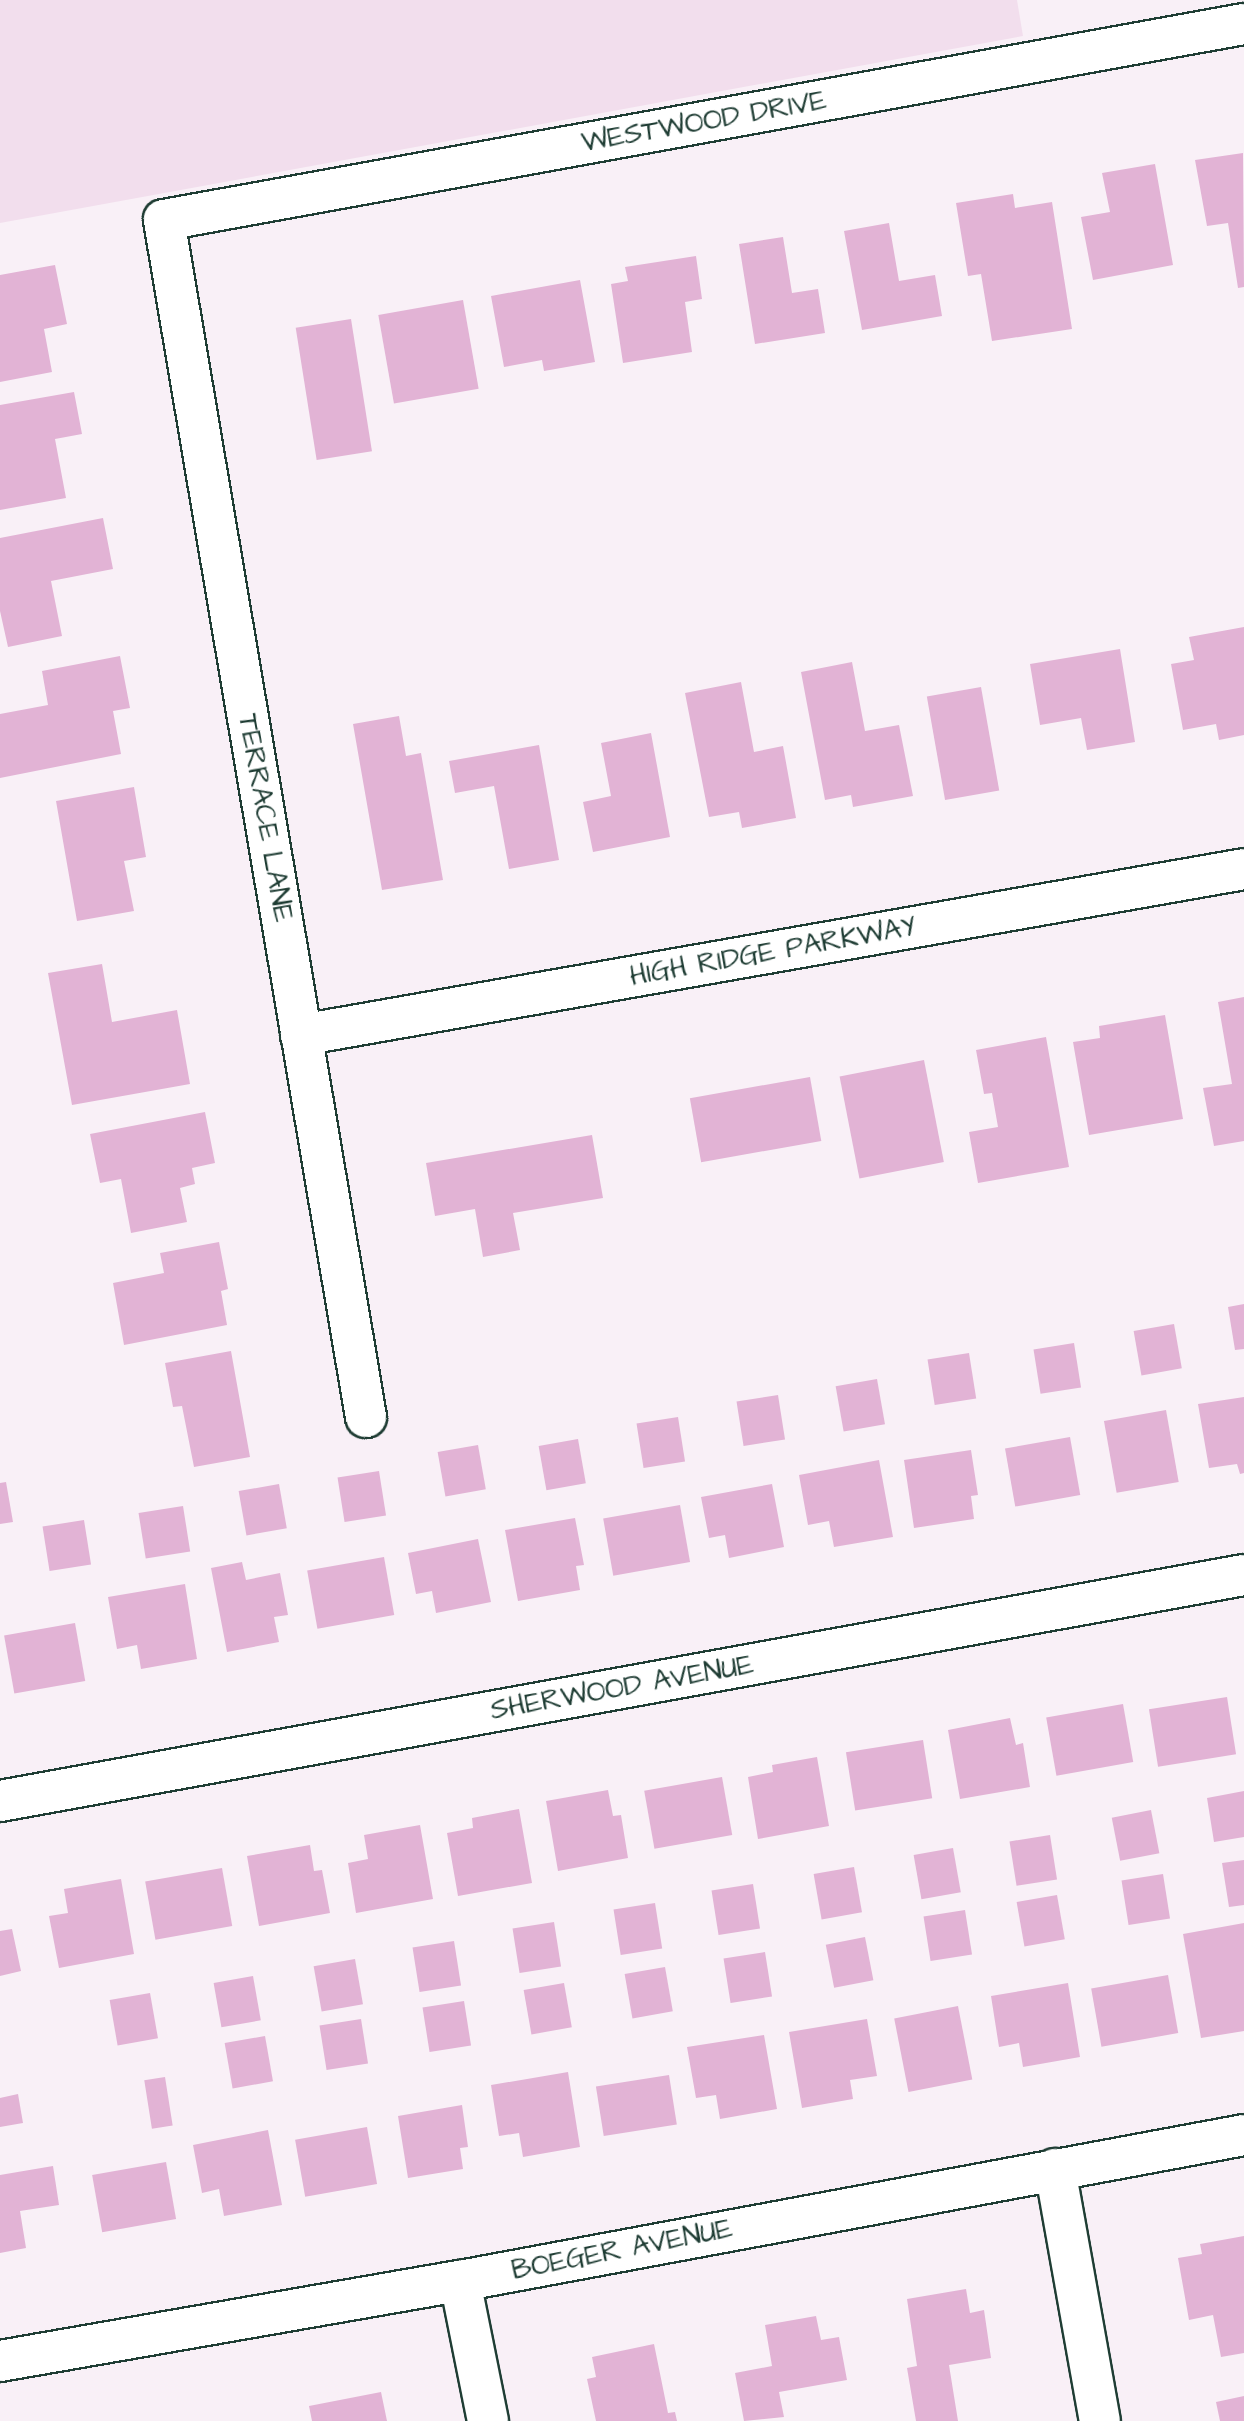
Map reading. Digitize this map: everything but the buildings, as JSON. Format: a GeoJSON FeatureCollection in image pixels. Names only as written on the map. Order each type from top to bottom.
{"type":"FeatureCollection","features":[{"type":"Feature","properties":{"kind":"street","name":"WESTWOOD DRIVE"},"geometry":{"type":"LineString","coordinates":[[164,220],[1244,24]]}},
{"type":"Feature","properties":{"kind":"street","name":"TERRACE LANE"},"geometry":{"type":"LineString","coordinates":[[164,220],[366,1417]]}},
{"type":"Feature","properties":{"kind":"street","name":"HIGH RIDGE PARKWAY"},"geometry":{"type":"LineString","coordinates":[[301,1035],[1244,869]]}},
{"type":"Feature","properties":{"kind":"street","name":"SHERWOOD AVENUE"},"geometry":{"type":"LineString","coordinates":[[0,1801],[1244,1575]]}},
{"type":"Feature","properties":{"kind":"street","name":"BOEGER AVENUE"},"geometry":{"type":"LineString","coordinates":[[0,2361],[460,2281],[1244,2135]]}},
{"type":"Feature","properties":{"kind":"street"},"geometry":{"type":"LineString","coordinates":[[1055,2169],[1100,2421]]}},
{"type":"Feature","properties":{"kind":"street"},"geometry":{"type":"LineString","coordinates":[[460,2281],[488,2421]]}},
{"type":"Feature","properties":{"kind":"shaded area"},"geometry":{"type":"Polygon","coordinates":[[[0,0],[1017,0],[1023,36],[0,223],[0,0]]]}}]}
